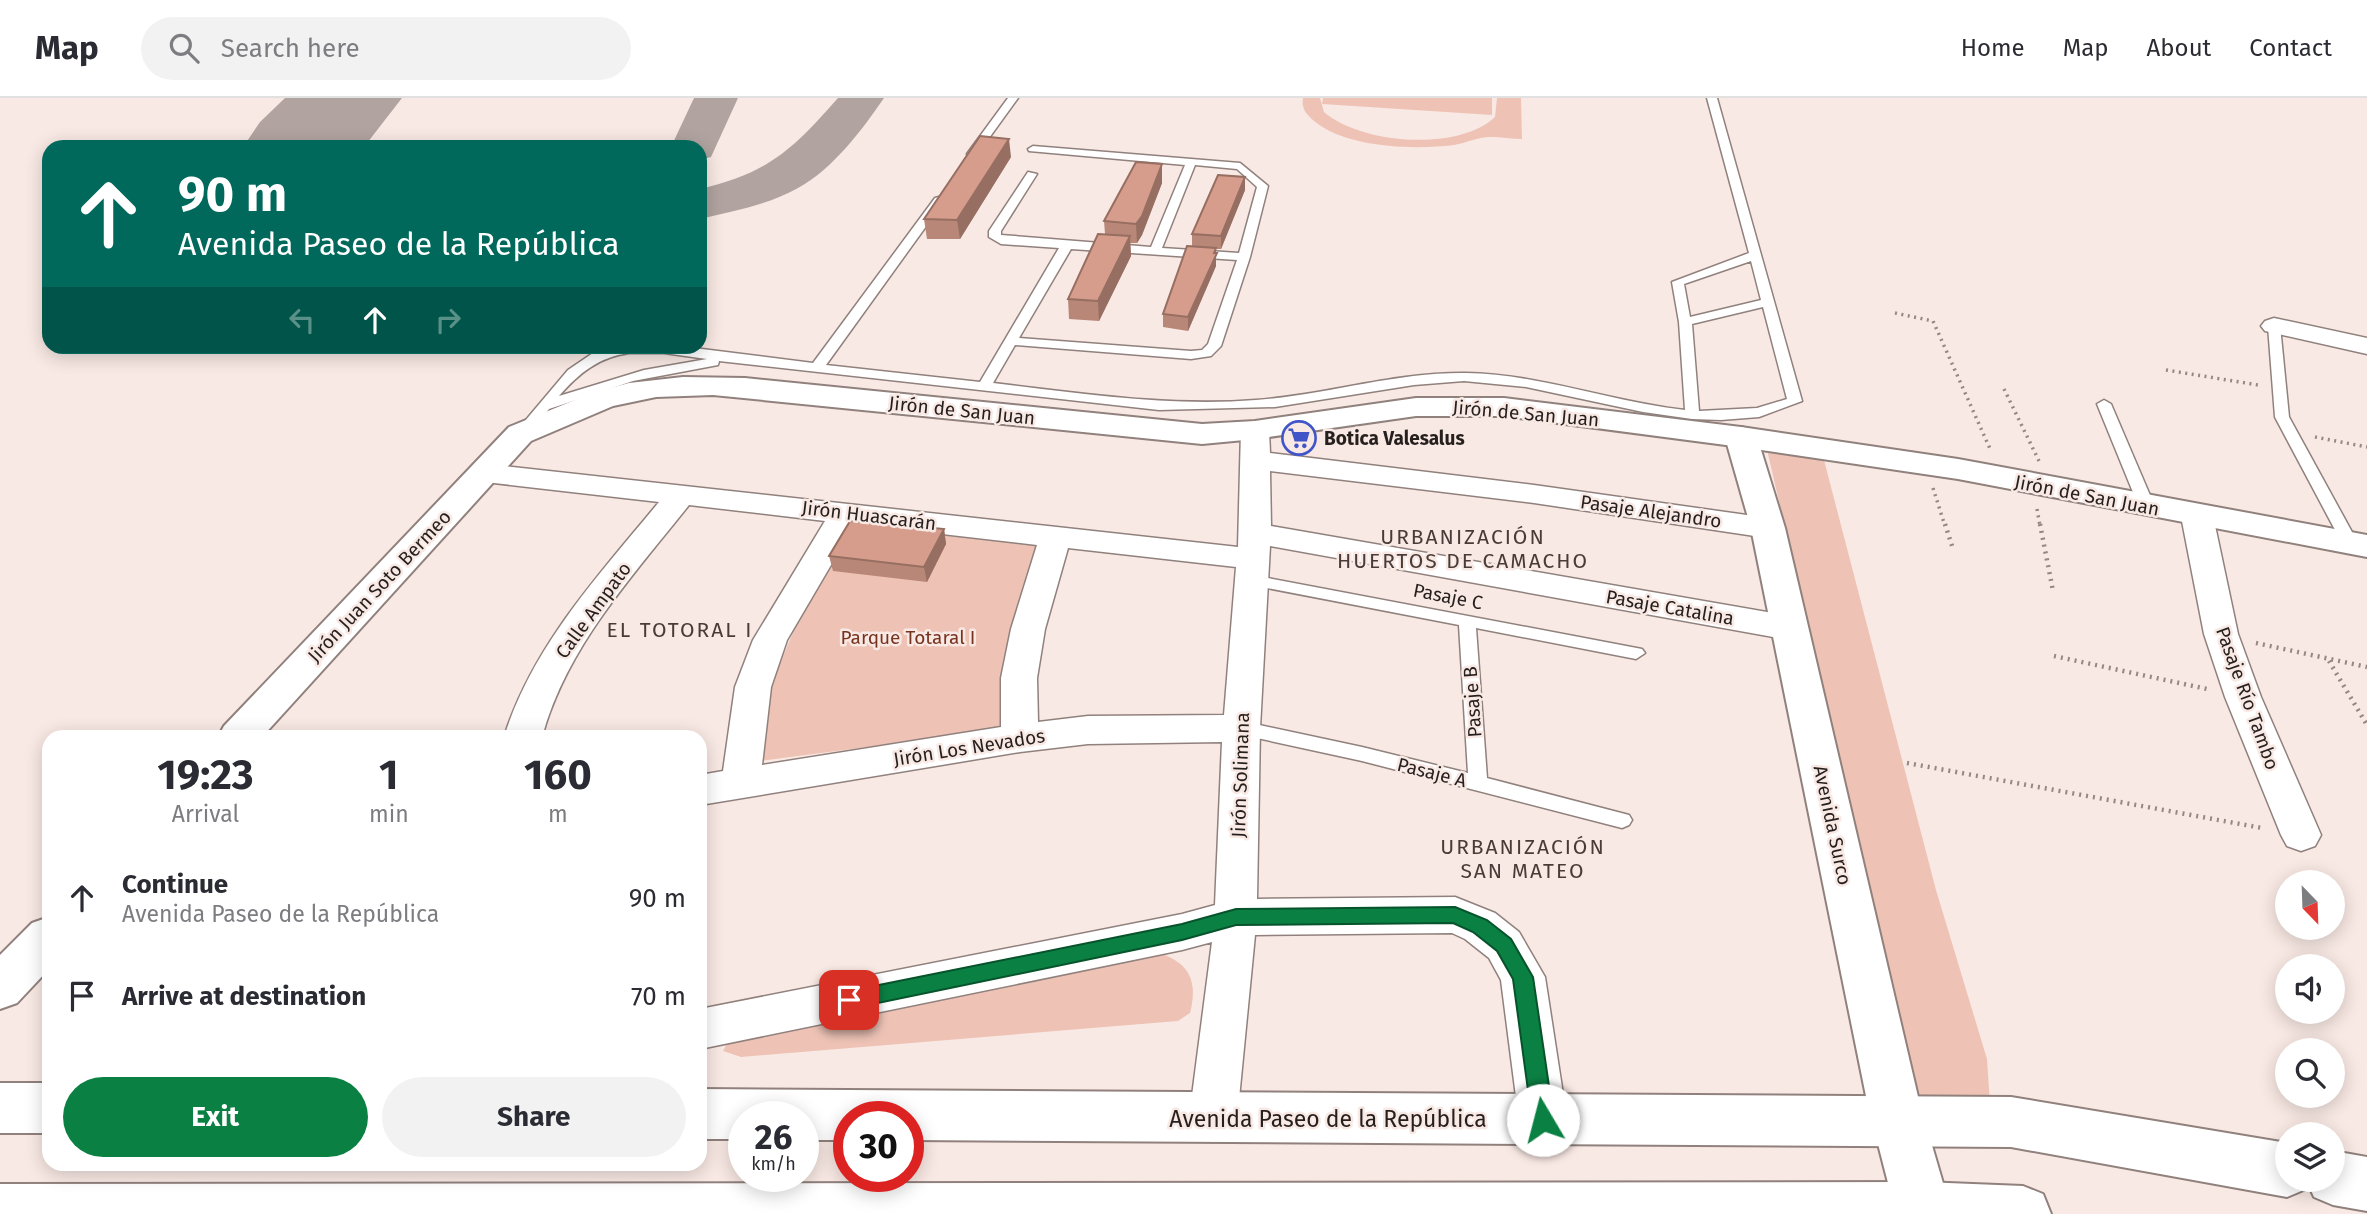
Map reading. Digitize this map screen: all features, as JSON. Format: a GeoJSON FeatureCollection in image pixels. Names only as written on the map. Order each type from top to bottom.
{"type":"FeatureCollection","features":[{"type":"Feature","properties":{"kind":"main road","name":"Jirón de San Juan"},"geometry":{"type":"LineString","coordinates":[[520,435],[559,413],[600,398],[650,387],[698,384],[1202,434],[1255,445],[1416,407],[1504,407],[1925,464],[2358,545]]}},
{"type":"Feature","properties":{"kind":"main road","name":"Jirón Juan Soto Bermeo"},"geometry":{"type":"LineString","coordinates":[[245,730],[520,435]]}},
{"type":"Feature","properties":{"kind":"main road","name":"Avenida Surco"},"geometry":{"type":"LineString","coordinates":[[1741,437],[1768,528],[1899,1122],[1924,1212]]}},
{"type":"Feature","properties":{"kind":"main road"},"geometry":{"type":"LineString","coordinates":[[0,988],[42,944]]}},
{"type":"Feature","properties":{"kind":"main road"},"geometry":{"type":"LineString","coordinates":[[0,1108],[42,1108]]}},
{"type":"Feature","properties":{"kind":"main road","name":"Avenida Paseo de la República"},"geometry":{"type":"LineString","coordinates":[[707,1114],[2011,1122],[2275,1168]]}},
{"type":"Feature","properties":{"kind":"main road"},"geometry":{"type":"LineString","coordinates":[[2345,1180],[2367,1184]]}},
{"type":"Feature","properties":{"kind":"main road"},"geometry":{"type":"LineString","coordinates":[[0,1212],[2022,1214]]}},
{"type":"Feature","properties":{"kind":"street"},"geometry":{"type":"LineString","coordinates":[[2274,326],[2367,346]]}},
{"type":"Feature","properties":{"kind":"street","name":"Pasaje Alejandro"},"geometry":{"type":"LineString","coordinates":[[1255,445],[1534,494],[1768,528]]}},
{"type":"Feature","properties":{"kind":"street","name":"Jirón Solimana"},"geometry":{"type":"LineString","coordinates":[[1213,1119],[1236,917],[1241,728],[1253,557],[1255,445]]}},
{"type":"Feature","properties":{"kind":"street","name":"Jirón Huascarán"},"geometry":{"type":"LineString","coordinates":[[485,473],[1253,557]]}},
{"type":"Feature","properties":{"kind":"street","name":"Calle Ampato"},"geometry":{"type":"LineString","coordinates":[[524,730],[548,674],[573,631],[682,494]]}},
{"type":"Feature","properties":{"kind":"street"},"geometry":{"type":"LineString","coordinates":[[741,783],[753,687],[771,640],[846,512]]}},
{"type":"Feature","properties":{"kind":"street","name":"Pasaje Río Tambo"},"geometry":{"type":"LineString","coordinates":[[2197,516],[2221,634],[2243,697],[2301,835]]}},
{"type":"Feature","properties":{"kind":"street"},"geometry":{"type":"LineString","coordinates":[[1020,738],[1021,666],[1028,629],[1055,537]]}},
{"type":"Feature","properties":{"kind":"street","name":"Pasaje Catalina"},"geometry":{"type":"LineString","coordinates":[[1253,557],[1551,587],[1790,628]]}},
{"type":"Feature","properties":{"kind":"street","name":"Jirón Los Nevados"},"geometry":{"type":"LineString","coordinates":[[707,789],[1020,738],[1088,730],[1241,728]]}},
{"type":"Feature","properties":{"kind":"street"},"geometry":{"type":"LineString","coordinates":[[707,1028],[1182,932],[1236,917],[1455,915],[1480,926],[1504,945],[1523,977],[1543,1120]]}},
{"type":"Feature","properties":{"kind":"lane"},"geometry":{"type":"LineString","coordinates":[[965,164],[1013,98]]}},
{"type":"Feature","properties":{"kind":"lane"},"geometry":{"type":"LineString","coordinates":[[703,354],[1155,406],[1229,406],[1287,401],[1424,379],[1471,376],[1507,379],[1692,415],[1746,415],[1773,411],[1795,401],[1712,98]]}},
{"type":"Feature","properties":{"kind":"lane"},"geometry":{"type":"LineString","coordinates":[[1012,341],[1191,355],[1206,352],[1214,346],[1244,257],[1263,186],[1240,166],[1032,149]]}},
{"type":"Feature","properties":{"kind":"lane"},"geometry":{"type":"LineString","coordinates":[[1155,251],[1191,162]]}},
{"type":"Feature","properties":{"kind":"lane"},"geometry":{"type":"LineString","coordinates":[[1031,174],[995,231],[995,237],[1001,240],[1244,257]]}},
{"type":"Feature","properties":{"kind":"lane"},"geometry":{"type":"LineString","coordinates":[[817,367],[948,186]]}},
{"type":"Feature","properties":{"kind":"lane"},"geometry":{"type":"LineString","coordinates":[[984,386],[1067,245]]}},
{"type":"Feature","properties":{"kind":"lane"},"geometry":{"type":"LineString","coordinates":[[1692,415],[1685,322],[1678,282],[1755,255]]}},
{"type":"Feature","properties":{"kind":"lane"},"geometry":{"type":"LineString","coordinates":[[1685,322],[1768,302]]}},
{"type":"Feature","properties":{"kind":"lane"},"geometry":{"type":"LineString","coordinates":[[2274,326],[2282,417],[2358,545]]}},
{"type":"Feature","properties":{"kind":"lane"},"geometry":{"type":"LineString","coordinates":[[520,435],[582,363],[605,354]]}},
{"type":"Feature","properties":{"kind":"lane"},"geometry":{"type":"LineString","coordinates":[[545,406],[600,386],[678,366],[737,359]]}},
{"type":"Feature","properties":{"kind":"lane"},"geometry":{"type":"LineString","coordinates":[[2104,404],[2147,507]]}},
{"type":"Feature","properties":{"kind":"lane","name":"Pasaje C"},"geometry":{"type":"LineString","coordinates":[[1253,557],[1467,621],[1636,653]]}},
{"type":"Feature","properties":{"kind":"lane","name":"Pasaje B"},"geometry":{"type":"LineString","coordinates":[[1467,621],[1478,784]]}},
{"type":"Feature","properties":{"kind":"lane","name":"Pasaje A"},"geometry":{"type":"LineString","coordinates":[[1241,728],[1362,754],[1622,820]]}},
{"type":"Feature","properties":{"kind":"path"},"geometry":{"type":"LineString","coordinates":[[1895,313],[1933,321],[2029,483]]}},
{"type":"Feature","properties":{"kind":"path"},"geometry":{"type":"LineString","coordinates":[[2166,370],[2279,388]]}},
{"type":"Feature","properties":{"kind":"path"},"geometry":{"type":"LineString","coordinates":[[2004,389],[2053,590]]}},
{"type":"Feature","properties":{"kind":"path"},"geometry":{"type":"LineString","coordinates":[[2290,432],[2367,447]]}},
{"type":"Feature","properties":{"kind":"path"},"geometry":{"type":"LineString","coordinates":[[1925,464],[1953,548]]}},
{"type":"Feature","properties":{"kind":"path"},"geometry":{"type":"LineString","coordinates":[[2221,634],[2367,667]]}},
{"type":"Feature","properties":{"kind":"path"},"geometry":{"type":"LineString","coordinates":[[2054,656],[2243,697]]}},
{"type":"Feature","properties":{"kind":"path"},"geometry":{"type":"LineString","coordinates":[[2329,660],[2367,725]]}},
{"type":"Feature","properties":{"kind":"path"},"geometry":{"type":"LineString","coordinates":[[1908,763],[2301,835]]}},
{"type":"Feature","properties":{"kind":"green space"},"geometry":{"type":"Polygon","coordinates":[[[1303,98],[1320,98],[1324,112],[1340,123],[1385,137],[1410,140],[1458,135],[1479,128],[1495,117],[1497,98],[1521,98],[1522,139],[1486,137],[1454,145],[1420,147],[1362,142],[1328,130],[1314,121],[1305,111],[1303,98]]]}},
{"type":"Feature","properties":{"kind":"green space"},"geometry":{"type":"Polygon","coordinates":[[[1323,98],[1492,98],[1492,115],[1322,104],[1323,98]]]}},
{"type":"Feature","properties":{"kind":"green space"},"geometry":{"type":"Polygon","coordinates":[[[1770,451],[1824,460],[1936,890],[1987,1059],[1990,1104],[1919,1105],[1768,454],[1770,451]]]}},
{"type":"Feature","properties":{"kind":"green space","name":"Parque Totaral I"},"geometry":{"type":"Polygon","coordinates":[[[857,524],[1040,544],[1005,729],[761,761],[771,684],[803,609],[857,524]]]}},
{"type":"Feature","properties":{"kind":"green space"},"geometry":{"type":"Polygon","coordinates":[[[1159,953],[1185,968],[1192,983],[1190,1013],[1178,1021],[741,1057],[723,1051],[730,1038],[1159,953]]]}},
{"type":"Feature","properties":{"kind":"building"},"geometry":{"type":"Polygon","coordinates":[[[980,136],[1009,139],[957,220],[924,219],[980,136]]]}},
{"type":"Feature","properties":{"kind":"building"},"geometry":{"type":"Polygon","coordinates":[[[1136,162],[1162,164],[1142,216],[1136,224],[1104,221],[1136,162]]]}},
{"type":"Feature","properties":{"kind":"building"},"geometry":{"type":"Polygon","coordinates":[[[1218,175],[1245,177],[1221,236],[1192,234],[1218,175]]]}},
{"type":"Feature","properties":{"kind":"building"},"geometry":{"type":"Polygon","coordinates":[[[1098,234],[1130,236],[1098,301],[1068,299],[1098,234]]]}},
{"type":"Feature","properties":{"kind":"building"},"geometry":{"type":"Polygon","coordinates":[[[1187,246],[1216,248],[1214,253],[1217,253],[1188,317],[1163,314],[1187,246]]]}},
{"type":"Feature","properties":{"kind":"building"},"geometry":{"type":"Polygon","coordinates":[[[850,521],[944,529],[924,567],[829,556],[850,521]]]}},
{"type":"Feature","properties":{"kind":"taxiway"},"geometry":{"type":"LineString","coordinates":[[697,140],[716,98]]}},
{"type":"Feature","properties":{"kind":"taxiway"},"geometry":{"type":"LineString","coordinates":[[707,202],[755,189],[793,171],[819,147],[862,98]]}},
{"type":"Feature","properties":{"kind":"runway"},"geometry":{"type":"LineString","coordinates":[[308,140],[348,98]]}},
{"type":"Feature","properties":{"kind":"place","name":"Botica Valesalus"},"geometry":{"type":"Point","coordinates":[1299,438]}},
{"type":"Feature","properties":{"kind":"district","name":"URBANIZACIÓN HUERTOS DE CAMACHO"},"geometry":{"type":"Point","coordinates":[1463,549]}},
{"type":"Feature","properties":{"kind":"district","name":"EL TOTORAL I"},"geometry":{"type":"Point","coordinates":[680,630]}},
{"type":"Feature","properties":{"kind":"district","name":"URBANIZACIÓN SAN MATEO"},"geometry":{"type":"Point","coordinates":[1523,859]}},
{"type":"Feature","properties":{"kind":"route"},"geometry":{"type":"LineString","coordinates":[[849,1000],[1182,932],[1236,917],[1455,915],[1480,926],[1504,945],[1523,977],[1543,1120]]}}]}
